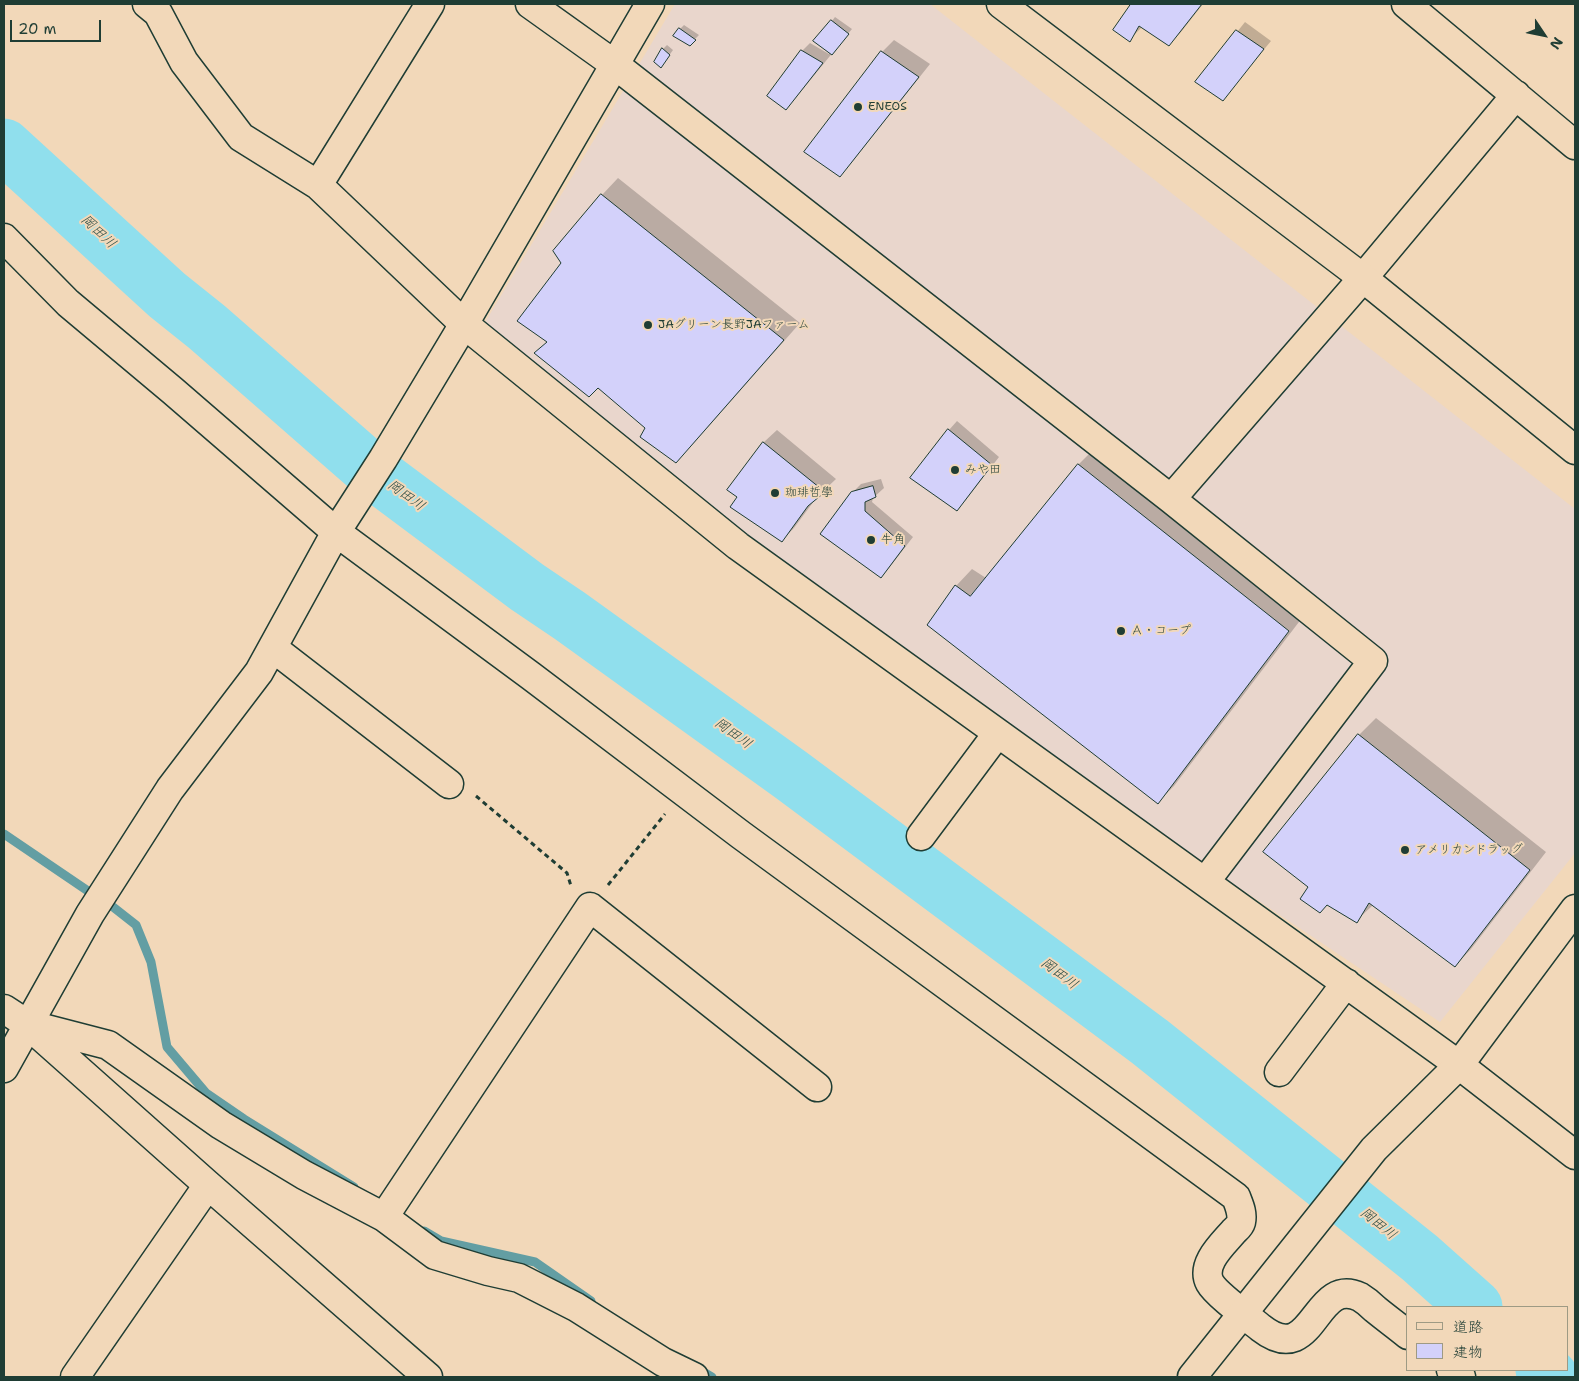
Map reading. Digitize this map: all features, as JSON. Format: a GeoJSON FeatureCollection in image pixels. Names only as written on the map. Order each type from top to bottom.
{"type":"FeatureCollection","features":[{"type":"Feature","properties":{"kind":"street"},"geometry":{"type":"LineString","coordinates":[[318,186],[430,4]]}},
{"type":"Feature","properties":{"kind":"street"},"geometry":{"type":"LineString","coordinates":[[530,4],[614,64],[1171,498],[1373,661],[1205,882]]}},
{"type":"Feature","properties":{"kind":"street"},"geometry":{"type":"LineString","coordinates":[[4,1068],[90,914],[170,789],[259,672],[339,527],[383,459],[464,324],[650,4]]}},
{"type":"Feature","properties":{"kind":"street"},"geometry":{"type":"LineString","coordinates":[[1406,4],[1575,145]]}},
{"type":"Feature","properties":{"kind":"street"},"geometry":{"type":"LineString","coordinates":[[157,7],[184,62],[241,137],[318,186],[464,324],[738,546],[1459,1065],[1575,1155]]}},
{"type":"Feature","properties":{"kind":"street"},"geometry":{"type":"LineString","coordinates":[[1011,7],[1362,278],[1575,450]]}},
{"type":"Feature","properties":{"kind":"street"},"geometry":{"type":"LineString","coordinates":[[1171,498],[1362,278],[1516,95]]}},
{"type":"Feature","properties":{"kind":"street"},"geometry":{"type":"LineString","coordinates":[[4,238],[68,304],[339,527],[531,676],[741,835],[1236,1197],[1241,1210],[1241,1224],[1214,1255],[1207,1270],[1210,1283],[1243,1314],[1271,1335],[1282,1340],[1293,1339],[1305,1329],[1331,1299],[1345,1294],[1361,1297],[1406,1333]]}},
{"type":"Feature","properties":{"kind":"street"},"geometry":{"type":"LineString","coordinates":[[273,648],[449,784]]}},
{"type":"Feature","properties":{"kind":"street"},"geometry":{"type":"LineString","coordinates":[[921,836],[997,734]]}},
{"type":"Feature","properties":{"kind":"street"},"geometry":{"type":"LineString","coordinates":[[384,1217],[590,907],[817,1087]]}},
{"type":"Feature","properties":{"kind":"street"},"geometry":{"type":"LineString","coordinates":[[1192,1377],[1374,1149],[1459,1065],[1575,909]]}},
{"type":"Feature","properties":{"kind":"street"},"geometry":{"type":"LineString","coordinates":[[1279,1072],[1346,983]]}},
{"type":"Feature","properties":{"kind":"street"},"geometry":{"type":"LineString","coordinates":[[4,1009],[27,1024],[428,1377]]}},
{"type":"Feature","properties":{"kind":"street"},"geometry":{"type":"LineString","coordinates":[[27,1024],[108,1045],[221,1125],[304,1175],[384,1217],[435,1255],[519,1278],[576,1307],[663,1362],[694,1377]]}},
{"type":"Feature","properties":{"kind":"street"},"geometry":{"type":"LineString","coordinates":[[75,1377],[208,1185]]}},
{"type":"Feature","properties":{"kind":"path"},"geometry":{"type":"LineString","coordinates":[[449,784],[462,785],[567,873],[572,890],[590,907],[684,791]]}},
{"type":"Feature","properties":{"kind":"shaded area"},"geometry":{"type":"Polygon","coordinates":[[[675,4],[930,4],[1575,509],[1575,853],[1440,1022],[1190,855],[734,529],[484,324],[675,4]]]}},
{"type":"Feature","properties":{"kind":"building"},"geometry":{"type":"Polygon","coordinates":[[[1131,4],[1202,4],[1169,46],[1139,26],[1130,42],[1113,30],[1131,4]]]}},
{"type":"Feature","properties":{"kind":"building"},"geometry":{"type":"Polygon","coordinates":[[[831,20],[849,34],[832,55],[813,41],[831,20]]]}},
{"type":"Feature","properties":{"kind":"building"},"geometry":{"type":"Polygon","coordinates":[[[679,28],[696,40],[690,46],[673,36],[679,28]]]}},
{"type":"Feature","properties":{"kind":"building"},"geometry":{"type":"Polygon","coordinates":[[[1236,30],[1264,49],[1223,101],[1195,82],[1236,30]]]}},
{"type":"Feature","properties":{"kind":"building"},"geometry":{"type":"Polygon","coordinates":[[[662,48],[670,55],[661,68],[654,62],[662,48]]]}},
{"type":"Feature","properties":{"kind":"building"},"geometry":{"type":"Polygon","coordinates":[[[801,50],[823,63],[786,110],[767,96],[801,50]]]}},
{"type":"Feature","properties":{"kind":"building"},"geometry":{"type":"Polygon","coordinates":[[[881,51],[919,77],[840,177],[804,152],[881,51]]]}},
{"type":"Feature","properties":{"kind":"building"},"geometry":{"type":"Polygon","coordinates":[[[601,194],[784,340],[676,463],[640,437],[645,428],[598,388],[589,397],[534,353],[547,342],[517,321],[561,263],[553,251],[601,194]]]}},
{"type":"Feature","properties":{"kind":"building"},"geometry":{"type":"Polygon","coordinates":[[[948,429],[992,465],[957,511],[910,478],[948,429]]]}},
{"type":"Feature","properties":{"kind":"building"},"geometry":{"type":"Polygon","coordinates":[[[763,442],[825,492],[808,506],[782,542],[730,507],[737,497],[727,490],[763,442]]]}},
{"type":"Feature","properties":{"kind":"building"},"geometry":{"type":"Polygon","coordinates":[[[1078,464],[1289,631],[1158,804],[927,625],[955,585],[970,596],[1078,464]]]}},
{"type":"Feature","properties":{"kind":"building"},"geometry":{"type":"Polygon","coordinates":[[[873,486],[876,497],[865,502],[865,511],[905,546],[881,578],[820,534],[851,492],[873,486]]]}},
{"type":"Feature","properties":{"kind":"building"},"geometry":{"type":"Polygon","coordinates":[[[1358,734],[1530,870],[1455,967],[1369,903],[1357,923],[1327,905],[1320,913],[1300,899],[1308,887],[1263,852],[1358,734]]]}},
{"type":"Feature","properties":{"kind":"waterway","name":"岡田川"},"geometry":{"type":"LineString","coordinates":[[4,146],[167,295],[207,327],[373,472],[527,587],[791,775],[1150,1042],[1420,1258],[1474,1306]]}},
{"type":"Feature","properties":{"kind":"waterway"},"geometry":{"type":"LineString","coordinates":[[4,834],[88,891]]}},
{"type":"Feature","properties":{"kind":"waterway"},"geometry":{"type":"LineString","coordinates":[[108,903],[136,925],[151,962],[167,1047],[206,1093],[244,1119],[354,1187]]}},
{"type":"Feature","properties":{"kind":"waterway"},"geometry":{"type":"LineString","coordinates":[[424,1231],[441,1241],[535,1262],[591,1301]]}},
{"type":"Feature","properties":{"kind":"waterway"},"geometry":{"type":"LineString","coordinates":[[697,1368],[712,1377]]}},
{"type":"Feature","properties":{"kind":"waterway","name":"岡田川"},"geometry":{"type":"LineString","coordinates":[[1544,1371],[1551,1377]]}},
{"type":"Feature","properties":{"kind":"place","name":"ENEOS"},"geometry":{"type":"Point","coordinates":[858,107]}},
{"type":"Feature","properties":{"kind":"place","name":"JAグリーン長野JAファーム"},"geometry":{"type":"Point","coordinates":[648,325]}},
{"type":"Feature","properties":{"kind":"place","name":"みや田"},"geometry":{"type":"Point","coordinates":[955,470]}},
{"type":"Feature","properties":{"kind":"place","name":"珈琲哲學"},"geometry":{"type":"Point","coordinates":[775,493]}},
{"type":"Feature","properties":{"kind":"place","name":"牛角"},"geometry":{"type":"Point","coordinates":[871,540]}},
{"type":"Feature","properties":{"kind":"place","name":"Ａ・コープ"},"geometry":{"type":"Point","coordinates":[1121,631]}},
{"type":"Feature","properties":{"kind":"place","name":"アメリカンドラッグ"},"geometry":{"type":"Point","coordinates":[1405,850]}}]}
